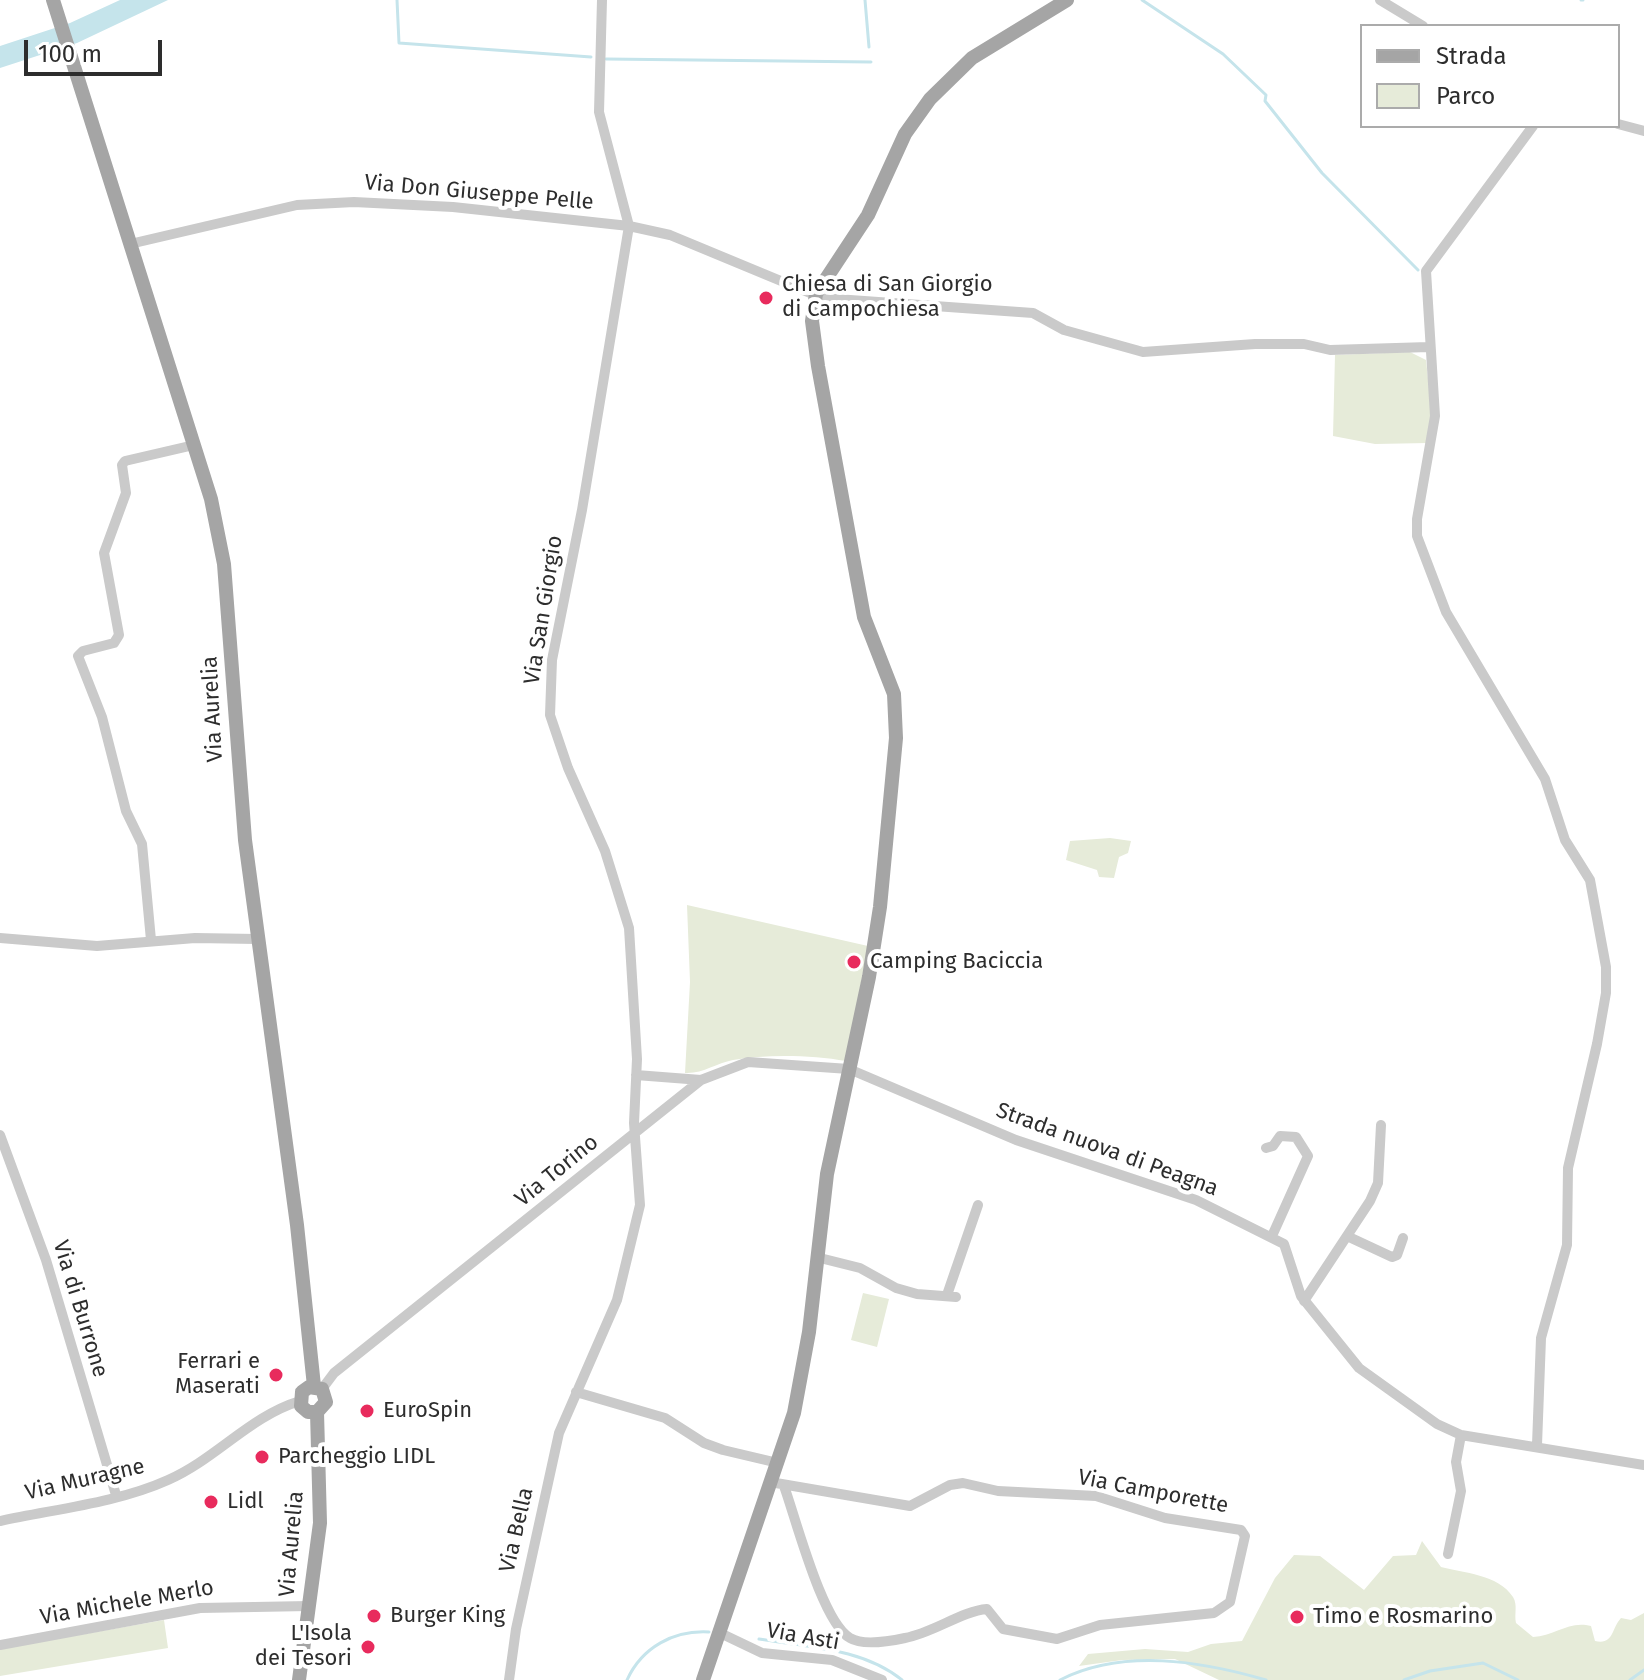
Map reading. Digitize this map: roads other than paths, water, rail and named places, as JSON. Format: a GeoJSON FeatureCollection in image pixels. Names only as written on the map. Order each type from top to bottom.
{"type":"FeatureCollection","features":[{"type":"Feature","properties":{"kind":"main road","name":"Via Aurelia"},"geometry":{"type":"LineString","coordinates":[[53,0],[211,499],[224,564],[245,840],[257,939],[318,1388],[326,1402],[317,1412],[320,1523],[299,1680]]}},
{"type":"Feature","properties":{"kind":"main road"},"geometry":{"type":"LineString","coordinates":[[703,1680],[718,1632],[777,1484],[778,1463],[799,1386],[827,1174],[880,907],[897,705],[864,617],[818,366],[812,321],[816,294],[868,215],[905,134],[930,99],[972,58],[1067,0]]}},
{"type":"Feature","properties":{"kind":"main road"},"geometry":{"type":"LineString","coordinates":[[317,1412],[304,1409],[300,1401],[305,1389],[318,1388]]}},
{"type":"Feature","properties":{"kind":"street"},"geometry":{"type":"LineString","coordinates":[[602,0],[599,112],[629,226]]}},
{"type":"Feature","properties":{"kind":"street"},"geometry":{"type":"LineString","coordinates":[[1380,0],[1420,24]]}},
{"type":"Feature","properties":{"kind":"street"},"geometry":{"type":"LineString","coordinates":[[1620,125],[1644,131]]}},
{"type":"Feature","properties":{"kind":"street"},"geometry":{"type":"LineString","coordinates":[[1532,128],[1426,271],[1435,416],[1417,519],[1417,536],[1446,612],[1545,779],[1565,840],[1590,880],[1606,967],[1606,993],[1597,1044],[1568,1168],[1567,1245],[1541,1338],[1537,1445]]}},
{"type":"Feature","properties":{"kind":"street","name":"Via Don Giuseppe Pelle"},"geometry":{"type":"LineString","coordinates":[[130,244],[257,211],[354,202],[453,207],[629,226],[670,235],[822,298],[1033,313],[1064,330],[1143,352],[1255,344],[1304,344],[1330,350],[1429,347]]}},
{"type":"Feature","properties":{"kind":"street","name":"Via San Giorgio"},"geometry":{"type":"LineString","coordinates":[[629,226],[582,510],[552,660],[550,715],[568,768],[605,851],[629,928],[636,1075],[635,1134]]}},
{"type":"Feature","properties":{"kind":"street"},"geometry":{"type":"LineString","coordinates":[[151,940],[142,844],[126,811],[102,717],[78,662],[79,654],[114,643],[119,635],[104,553],[126,493],[122,465],[125,461],[194,445]]}},
{"type":"Feature","properties":{"kind":"street"},"geometry":{"type":"LineString","coordinates":[[0,938],[97,946],[151,940],[257,939]]}},
{"type":"Feature","properties":{"kind":"street","name":"Via Torino"},"geometry":{"type":"LineString","coordinates":[[318,1388],[701,1080],[729,1066],[748,1062],[849,1069]]}},
{"type":"Feature","properties":{"kind":"street","name":"Strada nuova di Peagna"},"geometry":{"type":"LineString","coordinates":[[849,1069],[1016,1140],[1196,1200],[1272,1236]]}},
{"type":"Feature","properties":{"kind":"street"},"geometry":{"type":"LineString","coordinates":[[636,1075],[701,1080]]}},
{"type":"Feature","properties":{"kind":"street"},"geometry":{"type":"LineString","coordinates":[[1304,1301],[1349,1237],[1378,1183],[1381,1125]]}},
{"type":"Feature","properties":{"kind":"street","name":"Via Bella"},"geometry":{"type":"LineString","coordinates":[[509,1680],[519,1615],[559,1433],[617,1300],[635,1237],[641,1177],[635,1134]]}},
{"type":"Feature","properties":{"kind":"street","name":"Via di Burrone"},"geometry":{"type":"LineString","coordinates":[[0,1135],[46,1260],[116,1495]]}},
{"type":"Feature","properties":{"kind":"street"},"geometry":{"type":"LineString","coordinates":[[1266,1148],[1273,1146],[1280,1136],[1296,1137],[1308,1156],[1272,1236],[1284,1244],[1289,1254],[1296,1287],[1304,1301],[1365,1374],[1437,1424],[1461,1435],[1537,1445],[1644,1465]]}},
{"type":"Feature","properties":{"kind":"street"},"geometry":{"type":"LineString","coordinates":[[816,1257],[873,1273],[896,1288],[952,1296],[978,1205]]}},
{"type":"Feature","properties":{"kind":"street"},"geometry":{"type":"LineString","coordinates":[[1349,1237],[1392,1257],[1397,1255],[1403,1238]]}},
{"type":"Feature","properties":{"kind":"street"},"geometry":{"type":"LineString","coordinates":[[576,1392],[665,1418],[704,1443],[723,1450],[778,1463]]}},
{"type":"Feature","properties":{"kind":"street","name":"Via Muragne"},"geometry":{"type":"LineString","coordinates":[[0,1521],[169,1480],[271,1411],[300,1401]]}},
{"type":"Feature","properties":{"kind":"street"},"geometry":{"type":"LineString","coordinates":[[1448,1554],[1461,1491],[1456,1462],[1461,1435]]}},
{"type":"Feature","properties":{"kind":"street","name":"Via Camporette"},"geometry":{"type":"LineString","coordinates":[[963,1483],[998,1491],[1096,1496],[1165,1518],[1241,1530],[1245,1536],[1230,1602],[1214,1613],[1100,1625],[1057,1639],[1003,1629],[987,1609],[905,1638],[852,1640],[829,1611],[777,1484],[910,1506],[950,1485],[963,1483]]}},
{"type":"Feature","properties":{"kind":"street","name":"Via Michele Merlo"},"geometry":{"type":"LineString","coordinates":[[0,1645],[200,1608],[309,1606]]}},
{"type":"Feature","properties":{"kind":"street","name":"Via Asti"},"geometry":{"type":"LineString","coordinates":[[718,1632],[762,1653],[832,1660],[882,1680]]}},
{"type":"Feature","properties":{"kind":"water"},"geometry":{"type":"Polygon","coordinates":[[[120,0],[168,0],[77,43],[0,68],[0,46],[70,23],[120,0]]]}},
{"type":"Feature","properties":{"kind":"waterway"},"geometry":{"type":"LineString","coordinates":[[397,0],[399,43],[591,57]]}},
{"type":"Feature","properties":{"kind":"waterway"},"geometry":{"type":"LineString","coordinates":[[865,0],[869,47]]}},
{"type":"Feature","properties":{"kind":"waterway"},"geometry":{"type":"LineString","coordinates":[[1142,0],[1223,54],[1266,95],[1265,101],[1322,173],[1418,270]]}},
{"type":"Feature","properties":{"kind":"waterway"},"geometry":{"type":"LineString","coordinates":[[606,59],[871,62]]}},
{"type":"Feature","properties":{"kind":"waterway"},"geometry":{"type":"LineString","coordinates":[[627,1680],[641,1658],[660,1643],[684,1634],[709,1632]]}},
{"type":"Feature","properties":{"kind":"waterway"},"geometry":{"type":"LineString","coordinates":[[759,1639],[852,1655],[887,1669],[902,1680]]}},
{"type":"Feature","properties":{"kind":"waterway"},"geometry":{"type":"LineString","coordinates":[[1060,1680],[1084,1670],[1136,1661],[1189,1663],[1266,1680]]}},
{"type":"Feature","properties":{"kind":"waterway"},"geometry":{"type":"LineString","coordinates":[[1404,1680],[1430,1671],[1483,1663],[1518,1680]]}},
{"type":"Feature","properties":{"kind":"waterway"},"geometry":{"type":"LineString","coordinates":[[1630,1680],[1644,1670]]}},
{"type":"Feature","properties":{"kind":"place","name":"Chiesa di San Giorgio di Campochiesa"},"geometry":{"type":"Point","coordinates":[766,298]}},
{"type":"Feature","properties":{"kind":"place","name":"Camping Baciccia"},"geometry":{"type":"Point","coordinates":[854,962]}},
{"type":"Feature","properties":{"kind":"place","name":"Ferrari e Maserati"},"geometry":{"type":"Point","coordinates":[276,1375]}},
{"type":"Feature","properties":{"kind":"place","name":"EuroSpin"},"geometry":{"type":"Point","coordinates":[367,1411]}},
{"type":"Feature","properties":{"kind":"place","name":"Parcheggio LIDL"},"geometry":{"type":"Point","coordinates":[262,1457]}},
{"type":"Feature","properties":{"kind":"place","name":"Lidl"},"geometry":{"type":"Point","coordinates":[211,1502]}},
{"type":"Feature","properties":{"kind":"place","name":"Burger King"},"geometry":{"type":"Point","coordinates":[374,1616]}},
{"type":"Feature","properties":{"kind":"place","name":"Timo e Rosmarino"},"geometry":{"type":"Point","coordinates":[1297,1617]}},
{"type":"Feature","properties":{"kind":"place","name":"L'Isola dei Tesori"},"geometry":{"type":"Point","coordinates":[368,1647]}}]}
